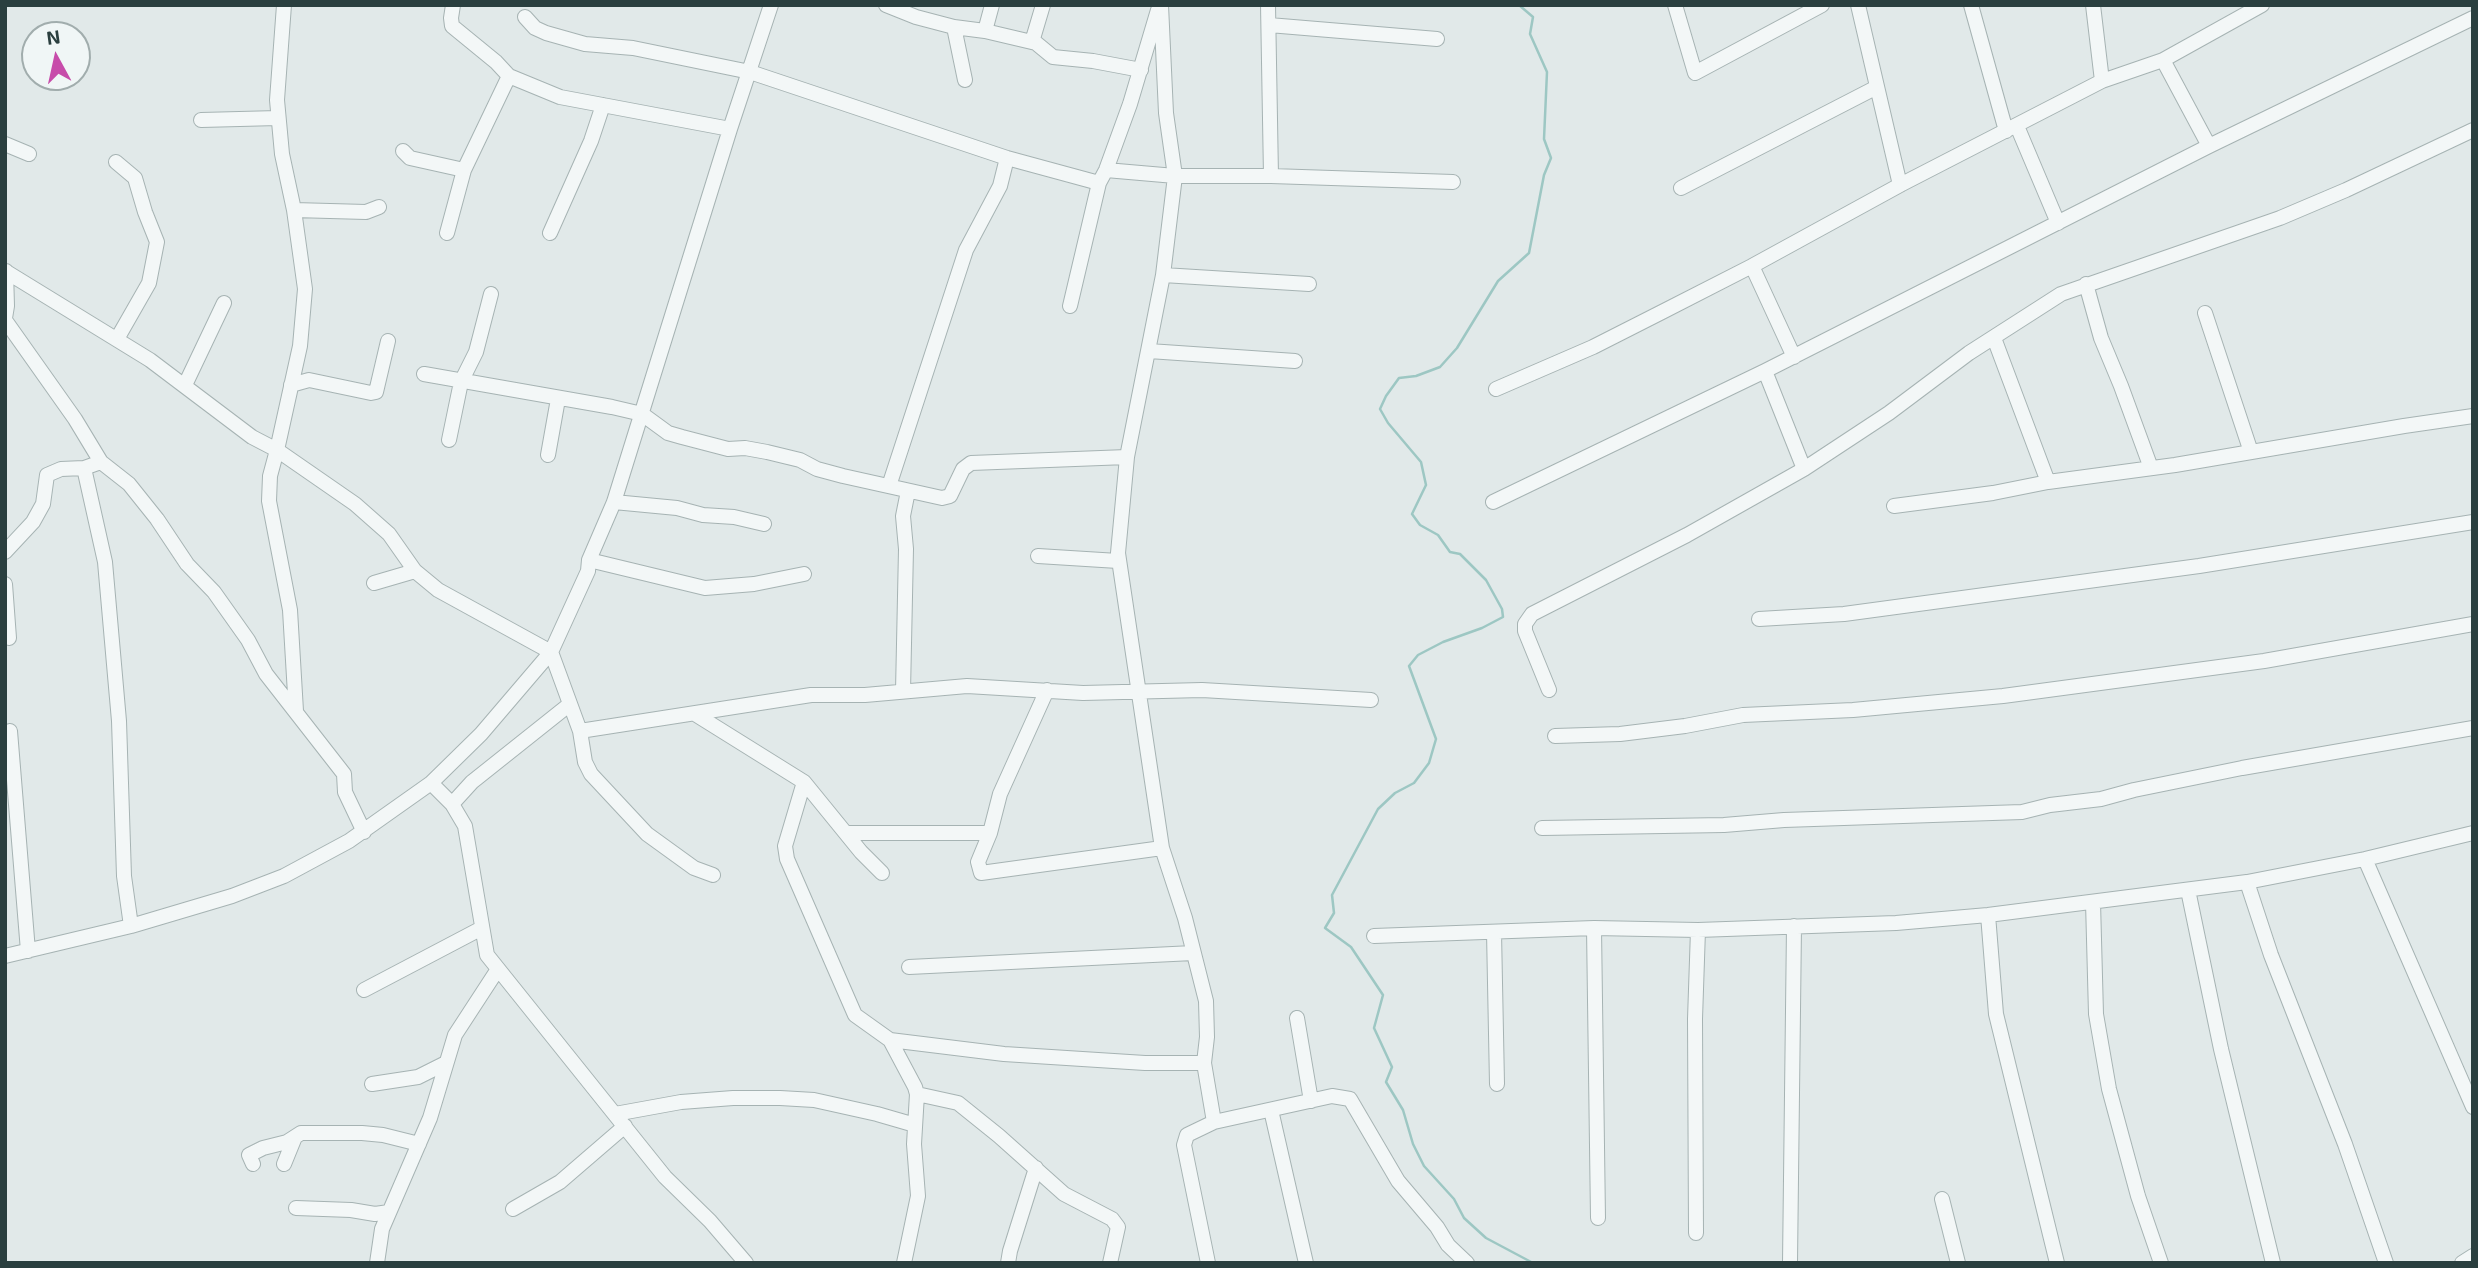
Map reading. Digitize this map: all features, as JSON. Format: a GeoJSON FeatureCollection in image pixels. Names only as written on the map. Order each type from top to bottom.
{"type":"FeatureCollection","features":[{"type":"Feature","properties":{"kind":"street"},"geometry":{"type":"LineString","coordinates":[[284,5],[278,118],[305,289],[300,346],[270,476],[269,501],[290,610],[296,711]]}},
{"type":"Feature","properties":{"kind":"street"},"geometry":{"type":"LineString","coordinates":[[453,5],[452,26],[509,76],[560,97],[730,129]]}},
{"type":"Feature","properties":{"kind":"street"},"geometry":{"type":"LineString","coordinates":[[5,956],[131,926],[232,896],[284,876],[365,832],[430,783],[481,734],[551,652],[588,571],[589,560],[614,502],[730,129],[772,5]]}},
{"type":"Feature","properties":{"kind":"street"},"geometry":{"type":"LineString","coordinates":[[886,5],[917,11],[954,27],[1032,42],[1053,57],[1141,69]]}},
{"type":"Feature","properties":{"kind":"street"},"geometry":{"type":"LineString","coordinates":[[985,31],[992,5]]}},
{"type":"Feature","properties":{"kind":"street"},"geometry":{"type":"LineString","coordinates":[[1032,42],[1043,5]]}},
{"type":"Feature","properties":{"kind":"street"},"geometry":{"type":"LineString","coordinates":[[1070,306],[1103,176],[1141,69],[1148,36],[1160,5]]}},
{"type":"Feature","properties":{"kind":"street"},"geometry":{"type":"LineString","coordinates":[[1160,5],[1166,113],[1175,176],[1163,275],[1127,457],[1118,561],[1162,848],[1185,918],[1206,1001],[1207,1037],[1204,1063],[1213,1122]]}},
{"type":"Feature","properties":{"kind":"street"},"geometry":{"type":"LineString","coordinates":[[1269,5],[1270,176]]}},
{"type":"Feature","properties":{"kind":"street"},"geometry":{"type":"LineString","coordinates":[[1675,5],[1695,73],[1822,5]]}},
{"type":"Feature","properties":{"kind":"street"},"geometry":{"type":"LineString","coordinates":[[1858,5],[1900,185]]}},
{"type":"Feature","properties":{"kind":"street"},"geometry":{"type":"LineString","coordinates":[[1972,5],[2011,129],[2058,223]]}},
{"type":"Feature","properties":{"kind":"street"},"geometry":{"type":"LineString","coordinates":[[2093,5],[2102,81]]}},
{"type":"Feature","properties":{"kind":"street"},"geometry":{"type":"LineString","coordinates":[[1496,388],[1593,347],[2102,81],[2163,60],[2262,5]]}},
{"type":"Feature","properties":{"kind":"street"},"geometry":{"type":"LineString","coordinates":[[525,16],[535,28],[585,44],[633,48],[750,72],[1007,158],[1103,176],[1270,176],[1454,182]]}},
{"type":"Feature","properties":{"kind":"street"},"geometry":{"type":"LineString","coordinates":[[1493,502],[1794,357],[2209,146],[2473,18]]}},
{"type":"Feature","properties":{"kind":"street"},"geometry":{"type":"LineString","coordinates":[[1269,24],[1437,39]]}},
{"type":"Feature","properties":{"kind":"street"},"geometry":{"type":"LineString","coordinates":[[954,27],[965,80]]}},
{"type":"Feature","properties":{"kind":"street"},"geometry":{"type":"LineString","coordinates":[[2163,60],[2209,146]]}},
{"type":"Feature","properties":{"kind":"street"},"geometry":{"type":"LineString","coordinates":[[447,233],[464,170],[509,76]]}},
{"type":"Feature","properties":{"kind":"street"},"geometry":{"type":"LineString","coordinates":[[1681,188],[1877,87]]}},
{"type":"Feature","properties":{"kind":"street"},"geometry":{"type":"LineString","coordinates":[[550,233],[591,141],[603,105]]}},
{"type":"Feature","properties":{"kind":"street"},"geometry":{"type":"LineString","coordinates":[[201,120],[278,118]]}},
{"type":"Feature","properties":{"kind":"street"},"geometry":{"type":"LineString","coordinates":[[1549,690],[1525,631],[1525,624],[1532,614],[1687,535],[1804,469],[1889,413],[1941,373],[2061,294],[2280,218],[2473,130]]}},
{"type":"Feature","properties":{"kind":"street"},"geometry":{"type":"LineString","coordinates":[[5,144],[29,153]]}},
{"type":"Feature","properties":{"kind":"street"},"geometry":{"type":"LineString","coordinates":[[403,151],[410,158],[464,170]]}},
{"type":"Feature","properties":{"kind":"street"},"geometry":{"type":"LineString","coordinates":[[889,486],[966,250],[1000,186],[1007,158]]}},
{"type":"Feature","properties":{"kind":"street"},"geometry":{"type":"LineString","coordinates":[[116,162],[135,178],[158,242],[149,283],[117,339]]}},
{"type":"Feature","properties":{"kind":"street"},"geometry":{"type":"LineString","coordinates":[[294,210],[366,212],[379,207]]}},
{"type":"Feature","properties":{"kind":"street"},"geometry":{"type":"LineString","coordinates":[[1752,266],[1794,357]]}},
{"type":"Feature","properties":{"kind":"street"},"geometry":{"type":"LineString","coordinates":[[5,271],[47,299],[117,339],[185,385],[252,438],[278,450],[355,504],[396,543],[415,571],[449,597],[551,652],[580,731],[585,761],[591,774],[647,834],[694,868],[713,876]]}},
{"type":"Feature","properties":{"kind":"street"},"geometry":{"type":"LineString","coordinates":[[5,271],[5,319],[75,419],[101,462],[129,484],[157,519],[187,564],[214,592],[248,640],[267,674],[344,774],[345,792],[365,832]]}},
{"type":"Feature","properties":{"kind":"street"},"geometry":{"type":"LineString","coordinates":[[1163,275],[1308,284]]}},
{"type":"Feature","properties":{"kind":"street"},"geometry":{"type":"LineString","coordinates":[[2086,284],[2101,338],[2151,468]]}},
{"type":"Feature","properties":{"kind":"street"},"geometry":{"type":"LineString","coordinates":[[449,440],[461,382],[476,352],[491,294]]}},
{"type":"Feature","properties":{"kind":"street"},"geometry":{"type":"LineString","coordinates":[[185,385],[224,303]]}},
{"type":"Feature","properties":{"kind":"street"},"geometry":{"type":"LineString","coordinates":[[2205,313],[2251,452]]}},
{"type":"Feature","properties":{"kind":"street"},"geometry":{"type":"LineString","coordinates":[[1994,338],[2048,482]]}},
{"type":"Feature","properties":{"kind":"street"},"geometry":{"type":"LineString","coordinates":[[291,385],[309,380],[376,392],[388,341]]}},
{"type":"Feature","properties":{"kind":"street"},"geometry":{"type":"LineString","coordinates":[[1149,351],[1295,361]]}},
{"type":"Feature","properties":{"kind":"street"},"geometry":{"type":"LineString","coordinates":[[1765,371],[1804,469]]}},
{"type":"Feature","properties":{"kind":"street"},"geometry":{"type":"LineString","coordinates":[[424,374],[642,414],[668,433],[682,437],[728,449],[745,448],[767,452],[800,460],[817,469],[843,476],[946,498],[950,496],[963,469],[971,463],[1127,457]]}},
{"type":"Feature","properties":{"kind":"street"},"geometry":{"type":"LineString","coordinates":[[548,455],[558,399]]}},
{"type":"Feature","properties":{"kind":"street"},"geometry":{"type":"LineString","coordinates":[[1894,506],[1993,493],[2048,482],[2473,416]]}},
{"type":"Feature","properties":{"kind":"street"},"geometry":{"type":"LineString","coordinates":[[5,552],[33,522],[43,504],[47,475],[61,469],[84,468],[101,462]]}},
{"type":"Feature","properties":{"kind":"street"},"geometry":{"type":"LineString","coordinates":[[84,468],[105,562],[118,720],[124,876],[131,926]]}},
{"type":"Feature","properties":{"kind":"street"},"geometry":{"type":"LineString","coordinates":[[903,691],[906,562],[903,516],[908,491]]}},
{"type":"Feature","properties":{"kind":"street"},"geometry":{"type":"LineString","coordinates":[[614,502],[677,508],[764,524]]}},
{"type":"Feature","properties":{"kind":"street"},"geometry":{"type":"LineString","coordinates":[[1759,619],[1844,614],[2199,566],[2473,522]]}},
{"type":"Feature","properties":{"kind":"street"},"geometry":{"type":"LineString","coordinates":[[1038,556],[1118,561]]}},
{"type":"Feature","properties":{"kind":"street"},"geometry":{"type":"LineString","coordinates":[[589,560],[705,588],[754,584],[804,574]]}},
{"type":"Feature","properties":{"kind":"street"},"geometry":{"type":"LineString","coordinates":[[374,583],[415,571]]}},
{"type":"Feature","properties":{"kind":"street"},"geometry":{"type":"LineString","coordinates":[[5,584],[9,638]]}},
{"type":"Feature","properties":{"kind":"street"},"geometry":{"type":"LineString","coordinates":[[1555,736],[1620,734],[1743,715],[1853,710],[2003,696],[2264,661],[2473,624]]}},
{"type":"Feature","properties":{"kind":"street"},"geometry":{"type":"LineString","coordinates":[[580,731],[811,695],[865,695],[967,686],[1083,693],[1202,690],[1371,700]]}},
{"type":"Feature","properties":{"kind":"street"},"geometry":{"type":"LineString","coordinates":[[1047,690],[1005,779],[990,833],[978,862],[981,873],[1162,848]]}},
{"type":"Feature","properties":{"kind":"street"},"geometry":{"type":"LineString","coordinates":[[452,804],[472,782],[570,704]]}},
{"type":"Feature","properties":{"kind":"street"},"geometry":{"type":"LineString","coordinates":[[695,714],[804,782],[882,873]]}},
{"type":"Feature","properties":{"kind":"street"},"geometry":{"type":"LineString","coordinates":[[1542,828],[1724,825],[1784,820],[2022,812],[2050,805],[2101,799],[2242,768],[2473,728]]}},
{"type":"Feature","properties":{"kind":"street"},"geometry":{"type":"LineString","coordinates":[[10,731],[27,951]]}},
{"type":"Feature","properties":{"kind":"street"},"geometry":{"type":"LineString","coordinates":[[804,782],[785,846],[787,859],[855,1015],[890,1040],[917,1094],[914,1144],[918,1196],[904,1263]]}},
{"type":"Feature","properties":{"kind":"street"},"geometry":{"type":"LineString","coordinates":[[430,783],[452,804],[465,826],[487,956],[665,1177],[746,1263]]}},
{"type":"Feature","properties":{"kind":"street"},"geometry":{"type":"LineString","coordinates":[[846,834],[990,833]]}},
{"type":"Feature","properties":{"kind":"street"},"geometry":{"type":"LineString","coordinates":[[1374,936],[1594,928],[1698,930],[1896,923],[1988,915],[2248,882],[2365,859],[2473,833]]}},
{"type":"Feature","properties":{"kind":"street"},"geometry":{"type":"LineString","coordinates":[[2365,859],[2473,1107]]}},
{"type":"Feature","properties":{"kind":"street"},"geometry":{"type":"LineString","coordinates":[[2248,882],[2280,981],[2345,1144],[2386,1263]]}},
{"type":"Feature","properties":{"kind":"street"},"geometry":{"type":"LineString","coordinates":[[2188,890],[2221,1049],[2273,1263]]}},
{"type":"Feature","properties":{"kind":"street"},"geometry":{"type":"LineString","coordinates":[[2093,902],[2096,1014],[2109,1089],[2138,1196],[2161,1263]]}},
{"type":"Feature","properties":{"kind":"street"},"geometry":{"type":"LineString","coordinates":[[1988,915],[1996,1014],[2057,1263]]}},
{"type":"Feature","properties":{"kind":"street"},"geometry":{"type":"LineString","coordinates":[[1790,1263],[1794,926]]}},
{"type":"Feature","properties":{"kind":"street"},"geometry":{"type":"LineString","coordinates":[[364,990],[482,928]]}},
{"type":"Feature","properties":{"kind":"street"},"geometry":{"type":"LineString","coordinates":[[1594,928],[1598,1219]]}},
{"type":"Feature","properties":{"kind":"street"},"geometry":{"type":"LineString","coordinates":[[1696,1233],[1695,1019],[1698,930]]}},
{"type":"Feature","properties":{"kind":"street"},"geometry":{"type":"LineString","coordinates":[[1494,932],[1497,1084]]}},
{"type":"Feature","properties":{"kind":"street"},"geometry":{"type":"LineString","coordinates":[[909,967],[1193,953]]}},
{"type":"Feature","properties":{"kind":"street"},"geometry":{"type":"LineString","coordinates":[[377,1263],[382,1229],[430,1118],[454,1035],[498,969]]}},
{"type":"Feature","properties":{"kind":"street"},"geometry":{"type":"LineString","coordinates":[[1297,1018],[1311,1101]]}},
{"type":"Feature","properties":{"kind":"street"},"geometry":{"type":"LineString","coordinates":[[890,1040],[1004,1054],[1145,1063],[1204,1063]]}},
{"type":"Feature","properties":{"kind":"street"},"geometry":{"type":"LineString","coordinates":[[372,1084],[418,1077],[444,1065]]}},
{"type":"Feature","properties":{"kind":"street"},"geometry":{"type":"LineString","coordinates":[[917,1094],[958,1103],[1064,1194],[1112,1219],[1118,1227],[1110,1263]]}},
{"type":"Feature","properties":{"kind":"street"},"geometry":{"type":"LineString","coordinates":[[1208,1263],[1184,1145],[1187,1135],[1213,1122],[1332,1096],[1350,1099],[1398,1181],[1437,1227],[1448,1245],[1467,1263]]}},
{"type":"Feature","properties":{"kind":"street"},"geometry":{"type":"LineString","coordinates":[[615,1114],[694,1101],[780,1098],[814,1100],[915,1125]]}},
{"type":"Feature","properties":{"kind":"street"},"geometry":{"type":"LineString","coordinates":[[1271,1110],[1306,1263]]}},
{"type":"Feature","properties":{"kind":"street"},"geometry":{"type":"LineString","coordinates":[[513,1209],[560,1182],[625,1126]]}},
{"type":"Feature","properties":{"kind":"street"},"geometry":{"type":"LineString","coordinates":[[253,1164],[249,1155],[301,1133],[362,1133],[419,1144]]}},
{"type":"Feature","properties":{"kind":"street"},"geometry":{"type":"LineString","coordinates":[[284,1164],[295,1137]]}},
{"type":"Feature","properties":{"kind":"street"},"geometry":{"type":"LineString","coordinates":[[1008,1263],[1036,1168]]}},
{"type":"Feature","properties":{"kind":"street"},"geometry":{"type":"LineString","coordinates":[[1942,1199],[1958,1263]]}},
{"type":"Feature","properties":{"kind":"street"},"geometry":{"type":"LineString","coordinates":[[296,1208],[351,1210],[375,1214],[389,1212]]}},
{"type":"Feature","properties":{"kind":"street"},"geometry":{"type":"LineString","coordinates":[[2462,1263],[2473,1256]]}},
{"type":"Feature","properties":{"kind":"waterway"},"geometry":{"type":"LineString","coordinates":[[1519,5],[1533,17],[1530,34],[1547,72],[1544,139],[1551,158],[1544,175],[1529,253],[1498,281],[1457,348],[1440,367],[1416,376],[1399,378],[1380,409],[1388,423],[1421,462],[1426,485],[1412,514],[1420,525],[1438,535],[1450,552],[1460,554],[1486,580],[1502,609],[1503,617],[1418,655],[1409,666],[1436,739],[1429,763],[1414,783],[1395,793],[1378,809],[1332,895],[1334,913],[1325,928],[1351,947],[1383,995],[1374,1028],[1392,1067],[1386,1082],[1403,1110],[1413,1144],[1424,1166],[1454,1199],[1464,1218],[1486,1238],[1533,1263]]}}]}
